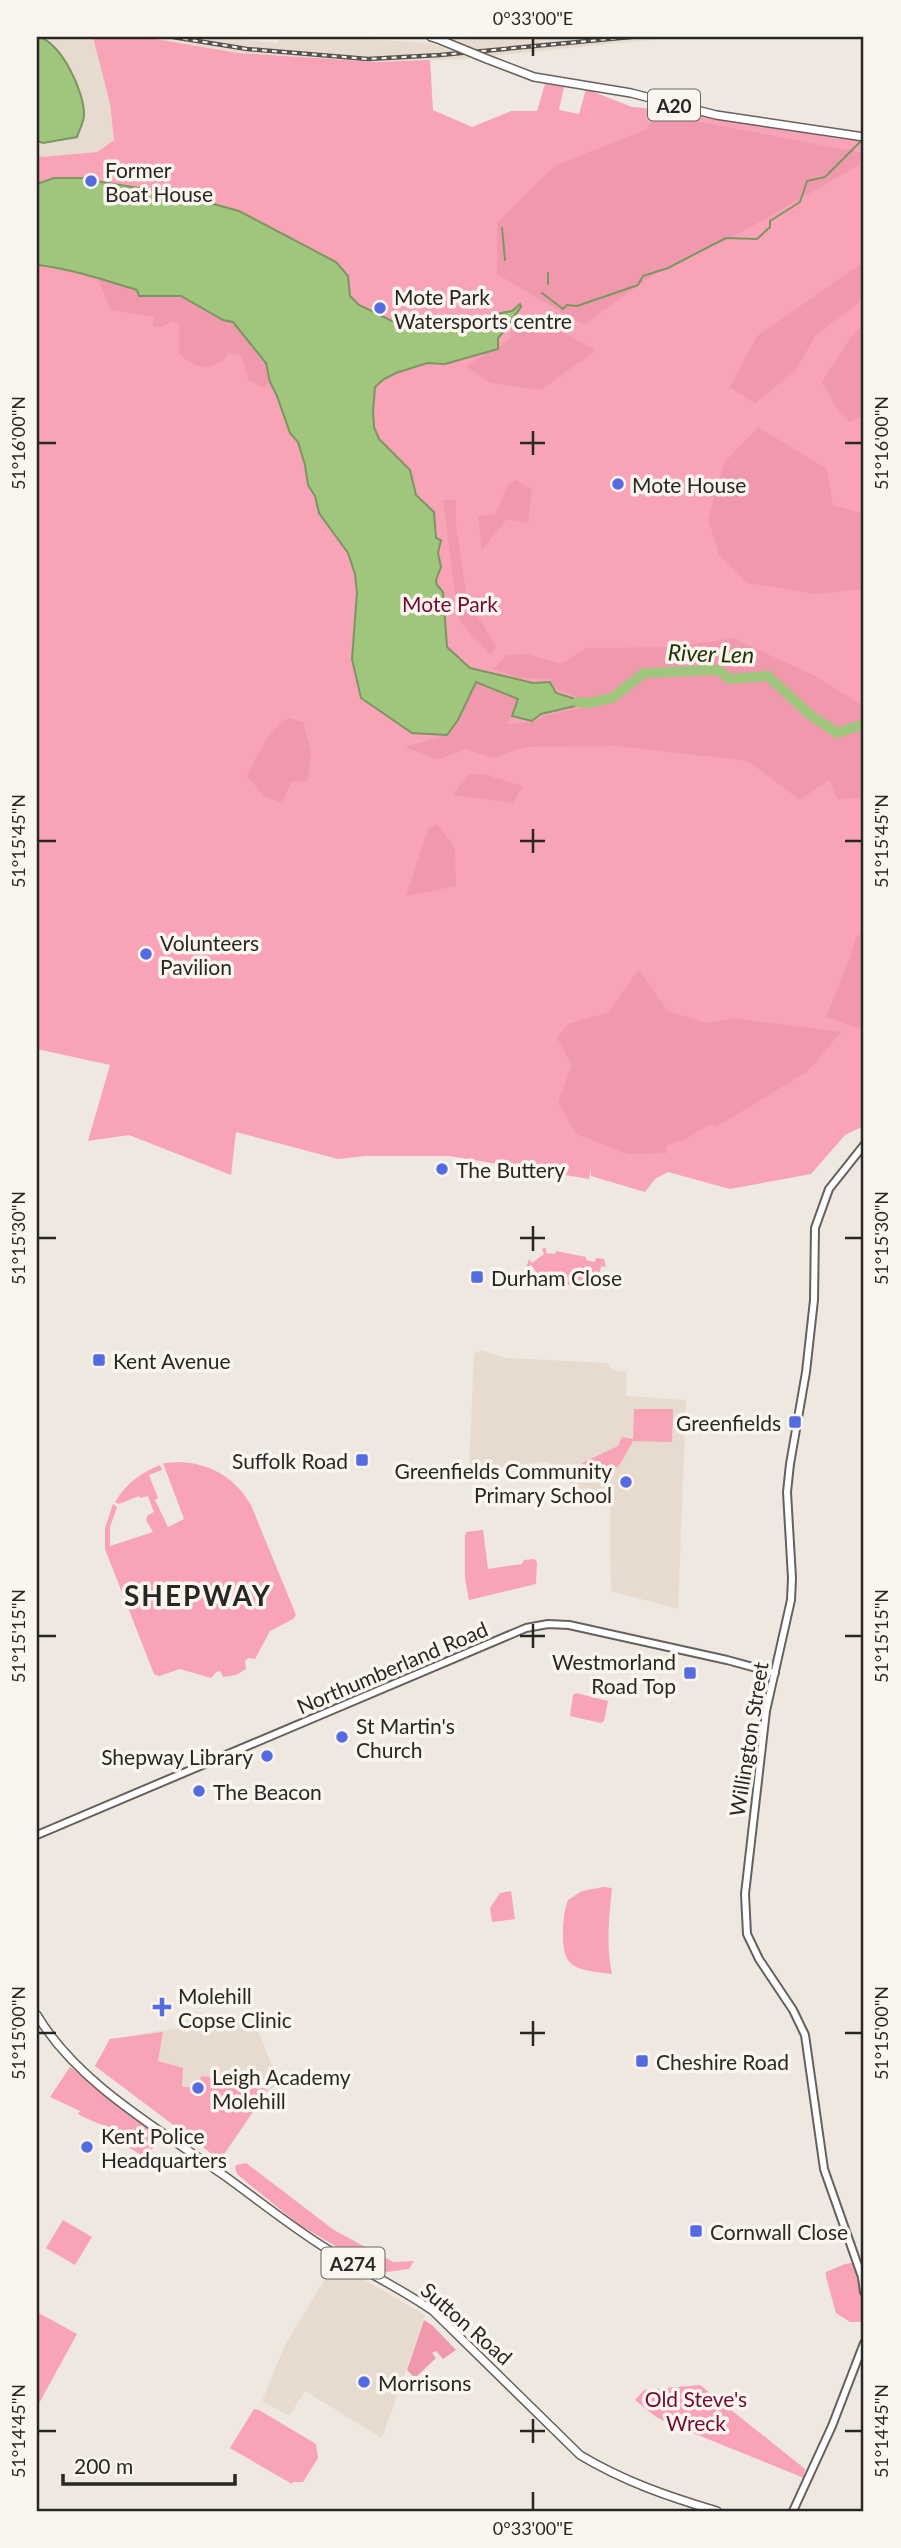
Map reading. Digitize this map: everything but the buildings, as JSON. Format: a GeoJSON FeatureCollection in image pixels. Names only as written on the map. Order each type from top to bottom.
{"type":"FeatureCollection","features":[{"type":"Feature","properties":{"kind":"main road","name":"A20"},"geometry":{"type":"LineString","coordinates":[[434,38],[534,76],[631,93],[716,115],[864,136]]}},
{"type":"Feature","properties":{"kind":"main road","name":"Sutton Road"},"geometry":{"type":"LineString","coordinates":[[37,2015],[71,2061],[121,2102],[300,2232],[433,2311],[580,2455],[609,2473],[641,2487],[718,2511]]}},
{"type":"Feature","properties":{"kind":"street","name":"Willington Street"},"geometry":{"type":"LineString","coordinates":[[864,1145],[829,1189],[816,1228],[813,1312],[787,1492],[791,1600],[765,1711],[744,1917],[747,1934],[805,2035],[824,2169],[862,2277],[864,2292]]}},
{"type":"Feature","properties":{"kind":"street","name":"Northumberland Road"},"geometry":{"type":"LineString","coordinates":[[37,1835],[526,1628],[569,1625],[775,1673]]}},
{"type":"Feature","properties":{"kind":"street"},"geometry":{"type":"LineString","coordinates":[[793,2511],[832,2426],[864,2343]]}},
{"type":"Feature","properties":{"kind":"shaded area"},"geometry":{"type":"Polygon","coordinates":[[[37,37],[93,37],[110,104],[114,140],[97,152],[41,157],[37,155],[37,37]]]}},
{"type":"Feature","properties":{"kind":"shaded area"},"geometry":{"type":"Polygon","coordinates":[[[37,37],[54,47],[76,81],[84,115],[77,137],[43,143],[37,141],[37,37]]]}},
{"type":"Feature","properties":{"kind":"shaded area"},"geometry":{"type":"Polygon","coordinates":[[[144,37],[216,37],[278,43],[280,37],[330,37],[433,43],[471,59],[377,62],[238,53],[144,37]]]}},
{"type":"Feature","properties":{"kind":"shaded area"},"geometry":{"type":"Polygon","coordinates":[[[491,37],[681,37],[491,56],[456,41],[491,37]]]}},
{"type":"Feature","properties":{"kind":"shaded area"},"geometry":{"type":"Polygon","coordinates":[[[658,114],[864,153],[864,162],[742,232],[661,269],[584,325],[497,274],[497,223],[556,165],[645,130],[658,114]]]}},
{"type":"Feature","properties":{"kind":"shaded area"},"geometry":{"type":"Polygon","coordinates":[[[54,178],[88,178],[88,183],[95,181],[177,194],[239,211],[336,262],[348,276],[350,296],[359,305],[404,327],[445,324],[512,311],[520,304],[521,307],[498,338],[498,349],[445,364],[427,363],[384,379],[375,387],[374,427],[379,439],[410,470],[416,495],[434,512],[436,538],[441,540],[438,553],[441,567],[436,580],[443,592],[447,647],[470,668],[533,683],[550,682],[556,693],[588,703],[541,714],[532,721],[512,716],[518,699],[476,682],[458,720],[447,735],[412,733],[361,698],[352,659],[357,593],[355,574],[348,553],[319,513],[315,496],[308,485],[298,442],[290,433],[270,382],[266,363],[233,322],[223,320],[181,296],[139,296],[137,290],[112,282],[38,265],[37,184],[54,178]]]}},
{"type":"Feature","properties":{"kind":"shaded area"},"geometry":{"type":"Polygon","coordinates":[[[864,262],[864,298],[816,335],[795,371],[755,403],[730,387],[757,336],[864,262]]]}},
{"type":"Feature","properties":{"kind":"shaded area"},"geometry":{"type":"Polygon","coordinates":[[[97,277],[137,290],[181,296],[223,320],[233,322],[266,363],[270,382],[264,388],[249,380],[241,355],[229,353],[218,364],[205,367],[185,359],[179,353],[179,324],[171,321],[162,327],[153,326],[154,317],[111,310],[97,277]]]}},
{"type":"Feature","properties":{"kind":"shaded area"},"geometry":{"type":"Polygon","coordinates":[[[529,315],[596,350],[541,390],[490,383],[466,366],[511,339],[511,323],[529,315]]]}},
{"type":"Feature","properties":{"kind":"shaded area"},"geometry":{"type":"Polygon","coordinates":[[[864,325],[864,416],[849,422],[839,412],[822,382],[853,334],[864,325]]]}},
{"type":"Feature","properties":{"kind":"shaded area"},"geometry":{"type":"Polygon","coordinates":[[[758,427],[827,469],[833,505],[864,514],[864,589],[814,594],[747,583],[719,555],[708,519],[724,463],[758,427]]]}},
{"type":"Feature","properties":{"kind":"shaded area"},"geometry":{"type":"Polygon","coordinates":[[[516,480],[532,490],[528,523],[507,519],[482,550],[478,516],[496,514],[507,486],[516,480]]]}},
{"type":"Feature","properties":{"kind":"shaded area"},"geometry":{"type":"Polygon","coordinates":[[[443,500],[456,500],[456,525],[467,599],[496,646],[491,655],[470,635],[458,616],[443,500]]]}},
{"type":"Feature","properties":{"kind":"shaded area"},"geometry":{"type":"Polygon","coordinates":[[[733,638],[815,676],[864,704],[864,798],[837,799],[830,779],[800,800],[748,761],[616,746],[525,747],[493,758],[465,749],[437,760],[405,747],[448,735],[459,722],[476,682],[519,699],[507,724],[535,722],[543,716],[589,706],[588,701],[558,690],[549,679],[518,678],[494,669],[506,655],[527,654],[561,664],[587,648],[678,647],[733,638]]]}},
{"type":"Feature","properties":{"kind":"shaded area"},"geometry":{"type":"Polygon","coordinates":[[[288,718],[303,722],[311,753],[308,781],[291,782],[282,803],[264,796],[247,776],[269,737],[288,718]]]}},
{"type":"Feature","properties":{"kind":"shaded area"},"geometry":{"type":"Polygon","coordinates":[[[470,774],[483,774],[523,786],[513,803],[452,795],[470,774]]]}},
{"type":"Feature","properties":{"kind":"shaded area"},"geometry":{"type":"Polygon","coordinates":[[[437,824],[455,849],[456,886],[406,896],[428,829],[437,824]]]}},
{"type":"Feature","properties":{"kind":"shaded area"},"geometry":{"type":"Polygon","coordinates":[[[864,933],[864,1030],[826,1017],[856,936],[864,933]]]}},
{"type":"Feature","properties":{"kind":"shaded area"},"geometry":{"type":"Polygon","coordinates":[[[638,970],[668,1011],[707,1023],[733,1018],[841,1032],[808,1071],[716,1127],[712,1123],[685,1139],[666,1146],[667,1153],[629,1154],[576,1134],[558,1102],[572,1065],[557,1038],[568,1024],[609,1012],[638,970]]]}},
{"type":"Feature","properties":{"kind":"shaded area","name":"Greenfields Community Primary School"},"geometry":{"type":"Polygon","coordinates":[[[482,1350],[506,1358],[607,1363],[614,1371],[627,1372],[626,1396],[686,1400],[678,1609],[611,1591],[610,1496],[572,1493],[565,1469],[546,1462],[469,1470],[474,1354],[482,1350]]]}},
{"type":"Feature","properties":{"kind":"shaded area","name":"Leigh Academy Molehill"},"geometry":{"type":"Polygon","coordinates":[[[191,2011],[243,2019],[257,2028],[279,2084],[267,2092],[220,2160],[95,2066],[110,2039],[184,2027],[191,2011]]]}},
{"type":"Feature","properties":{"kind":"shaded area"},"geometry":{"type":"Polygon","coordinates":[[[335,2263],[425,2315],[382,2438],[305,2391],[289,2416],[262,2401],[285,2345],[335,2263]]]}},
{"type":"Feature","properties":{"kind":"shaded area"},"geometry":{"type":"Polygon","coordinates":[[[424,2320],[456,2350],[443,2359],[436,2351],[432,2353],[436,2358],[417,2376],[413,2376],[407,2370],[424,2320]]]}},
{"type":"Feature","properties":{"kind":"green space","name":"Mote Park"},"geometry":{"type":"Polygon","coordinates":[[[93,37],[144,37],[238,53],[377,62],[430,60],[433,110],[472,127],[511,111],[537,111],[545,84],[564,87],[559,110],[579,114],[586,89],[632,107],[689,112],[864,141],[864,1126],[845,1135],[811,1174],[730,1189],[668,1172],[655,1179],[645,1192],[591,1176],[591,1168],[589,1179],[450,1156],[365,1156],[338,1159],[236,1132],[231,1175],[129,1135],[88,1141],[110,1065],[37,1049],[37,155],[41,157],[97,152],[114,140],[110,104],[93,37]]]}},
{"type":"Feature","properties":{"kind":"green space"},"geometry":{"type":"Polygon","coordinates":[[[546,1248],[546,1253],[555,1254],[556,1251],[586,1257],[586,1260],[595,1262],[596,1258],[604,1259],[606,1267],[601,1266],[598,1281],[603,1283],[602,1285],[597,1288],[597,1283],[540,1284],[542,1280],[531,1265],[526,1268],[529,1259],[532,1263],[544,1254],[542,1249],[546,1248]]]}},
{"type":"Feature","properties":{"kind":"green space"},"geometry":{"type":"Polygon","coordinates":[[[634,1409],[673,1409],[672,1442],[633,1441],[619,1466],[590,1480],[582,1463],[618,1446],[622,1437],[633,1439],[634,1409]]]}},
{"type":"Feature","properties":{"kind":"green space"},"geometry":{"type":"Polygon","coordinates":[[[182,1462],[213,1470],[230,1480],[245,1496],[296,1615],[270,1631],[255,1659],[248,1658],[245,1661],[246,1669],[236,1675],[223,1677],[220,1671],[211,1678],[180,1669],[159,1676],[154,1674],[105,1549],[105,1528],[113,1504],[117,1507],[110,1527],[110,1546],[153,1532],[146,1520],[148,1515],[154,1512],[148,1496],[139,1496],[119,1504],[115,1502],[134,1480],[160,1465],[162,1470],[149,1475],[158,1498],[155,1500],[168,1527],[184,1519],[163,1463],[182,1462]]]}},
{"type":"Feature","properties":{"kind":"green space"},"geometry":{"type":"Polygon","coordinates":[[[483,1530],[488,1569],[522,1564],[524,1560],[534,1559],[537,1562],[536,1584],[469,1600],[465,1578],[465,1536],[466,1532],[483,1530]]]}},
{"type":"Feature","properties":{"kind":"green space"},"geometry":{"type":"Polygon","coordinates":[[[576,1693],[608,1701],[604,1721],[601,1723],[570,1716],[573,1695],[576,1693]]]}},
{"type":"Feature","properties":{"kind":"green space"},"geometry":{"type":"Polygon","coordinates":[[[612,1888],[609,1941],[612,1974],[575,1966],[569,1962],[563,1946],[568,1900],[582,1891],[612,1888]]]}},
{"type":"Feature","properties":{"kind":"green space"},"geometry":{"type":"Polygon","coordinates":[[[511,1891],[515,1919],[492,1922],[490,1908],[500,1893],[511,1891]]]}},
{"type":"Feature","properties":{"kind":"green space"},"geometry":{"type":"Polygon","coordinates":[[[163,2032],[158,2061],[183,2068],[182,2087],[199,2087],[201,2076],[259,2082],[267,2091],[220,2160],[95,2066],[110,2039],[163,2032]]]}},
{"type":"Feature","properties":{"kind":"green space"},"geometry":{"type":"Polygon","coordinates":[[[70,2067],[160,2133],[161,2137],[146,2158],[120,2142],[116,2131],[78,2114],[80,2111],[50,2097],[70,2067]]]}},
{"type":"Feature","properties":{"kind":"green space"},"geometry":{"type":"Polygon","coordinates":[[[246,2163],[334,2230],[393,2262],[414,2261],[409,2269],[387,2272],[371,2267],[298,2224],[238,2175],[236,2165],[246,2163]]]}},
{"type":"Feature","properties":{"kind":"green space"},"geometry":{"type":"Polygon","coordinates":[[[63,2220],[92,2237],[75,2265],[46,2248],[63,2220]]]}},
{"type":"Feature","properties":{"kind":"green space"},"geometry":{"type":"Polygon","coordinates":[[[857,2262],[864,2292],[864,2322],[850,2322],[836,2313],[826,2272],[857,2262]]]}},
{"type":"Feature","properties":{"kind":"green space"},"geometry":{"type":"Polygon","coordinates":[[[37,2312],[77,2334],[37,2407],[37,2312]]]}},
{"type":"Feature","properties":{"kind":"green space","name":"Old Steve's Wreck"},"geometry":{"type":"Polygon","coordinates":[[[700,2385],[805,2469],[804,2478],[668,2423],[635,2400],[644,2390],[700,2385]]]}},
{"type":"Feature","properties":{"kind":"green space"},"geometry":{"type":"Polygon","coordinates":[[[254,2409],[316,2444],[318,2458],[303,2482],[292,2484],[230,2448],[254,2409]]]}},
{"type":"Feature","properties":{"kind":"waterway"},"geometry":{"type":"LineString","coordinates":[[542,293],[563,309],[567,305],[577,306],[638,285],[643,276],[668,268],[726,238],[757,239],[770,227],[770,221],[800,202],[807,181],[825,177],[861,141]]}},
{"type":"Feature","properties":{"kind":"waterway"},"geometry":{"type":"LineString","coordinates":[[502,228],[505,260]]}},
{"type":"Feature","properties":{"kind":"waterway"},"geometry":{"type":"LineString","coordinates":[[548,273],[548,284]]}},
{"type":"Feature","properties":{"kind":"waterway","name":"River Len"},"geometry":{"type":"LineString","coordinates":[[577,702],[588,703],[612,698],[644,673],[719,670],[729,679],[768,676],[809,714],[837,733],[864,724]]}},
{"type":"Feature","properties":{"kind":"railway"},"geometry":{"type":"LineString","coordinates":[[173,37],[247,49],[368,59],[631,37]]}},
{"type":"Feature","properties":{"kind":"place","name":"Former Boat House"},"geometry":{"type":"Point","coordinates":[91,181]}},
{"type":"Feature","properties":{"kind":"place","name":"Mote Park Watersports centre"},"geometry":{"type":"Point","coordinates":[380,308]}},
{"type":"Feature","properties":{"kind":"place","name":"Mote House"},"geometry":{"type":"Point","coordinates":[618,484]}},
{"type":"Feature","properties":{"kind":"place","name":"Volunteers Pavilion"},"geometry":{"type":"Point","coordinates":[146,954]}},
{"type":"Feature","properties":{"kind":"place","name":"The Buttery"},"geometry":{"type":"Point","coordinates":[442,1169]}},
{"type":"Feature","properties":{"kind":"place","name":"Durham Close"},"geometry":{"type":"Point","coordinates":[477,1277]}},
{"type":"Feature","properties":{"kind":"place","name":"Kent Avenue"},"geometry":{"type":"Point","coordinates":[99,1360]}},
{"type":"Feature","properties":{"kind":"place","name":"Greenfields"},"geometry":{"type":"Point","coordinates":[795,1422]}},
{"type":"Feature","properties":{"kind":"place","name":"Suffolk Road"},"geometry":{"type":"Point","coordinates":[362,1460]}},
{"type":"Feature","properties":{"kind":"place","name":"Greenfields Community Primary School"},"geometry":{"type":"Point","coordinates":[626,1482]}},
{"type":"Feature","properties":{"kind":"place","name":"Westmorland Road Top"},"geometry":{"type":"Point","coordinates":[690,1673]}},
{"type":"Feature","properties":{"kind":"place","name":"St Martin's Church"},"geometry":{"type":"Point","coordinates":[342,1737]}},
{"type":"Feature","properties":{"kind":"place","name":"Shepway Library"},"geometry":{"type":"Point","coordinates":[267,1756]}},
{"type":"Feature","properties":{"kind":"place","name":"The Beacon"},"geometry":{"type":"Point","coordinates":[199,1791]}},
{"type":"Feature","properties":{"kind":"place","name":"Molehill Copse Clinic"},"geometry":{"type":"Point","coordinates":[162,2007]}},
{"type":"Feature","properties":{"kind":"place","name":"Cheshire Road"},"geometry":{"type":"Point","coordinates":[642,2061]}},
{"type":"Feature","properties":{"kind":"place","name":"Leigh Academy Molehill"},"geometry":{"type":"Point","coordinates":[198,2088]}},
{"type":"Feature","properties":{"kind":"place","name":"Kent Police Headquarters"},"geometry":{"type":"Point","coordinates":[87,2147]}},
{"type":"Feature","properties":{"kind":"place","name":"Cornwall Close"},"geometry":{"type":"Point","coordinates":[696,2231]}},
{"type":"Feature","properties":{"kind":"place","name":"Morrisons"},"geometry":{"type":"Point","coordinates":[364,2382]}},
{"type":"Feature","properties":{"kind":"district","name":"SHEPWAY"},"geometry":{"type":"Point","coordinates":[198,1595]}}]}
